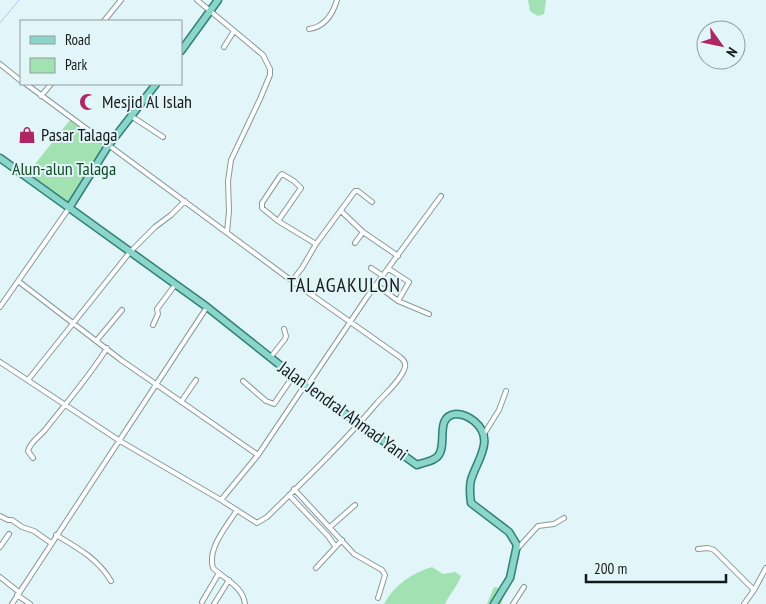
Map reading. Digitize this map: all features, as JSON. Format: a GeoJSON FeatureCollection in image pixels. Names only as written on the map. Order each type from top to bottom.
{"type":"FeatureCollection","features":[{"type":"Feature","properties":{"kind":"main road"},"geometry":{"type":"LineString","coordinates":[[182,50],[218,0]]}},
{"type":"Feature","properties":{"kind":"main road"},"geometry":{"type":"LineString","coordinates":[[69,208],[108,146],[155,85]]}},
{"type":"Feature","properties":{"kind":"main road","name":"Jalan Jendral Ahmad Yani"},"geometry":{"type":"LineString","coordinates":[[0,158],[207,307],[270,358],[417,465],[436,459],[440,454],[444,423],[452,415],[464,415],[471,419],[484,434]]}},
{"type":"Feature","properties":{"kind":"main road"},"geometry":{"type":"LineString","coordinates":[[484,434],[485,443],[482,456],[472,479],[469,492],[470,503],[498,524],[513,538],[517,546],[510,578],[494,604]]}},
{"type":"Feature","properties":{"kind":"street"},"geometry":{"type":"LineString","coordinates":[[105,20],[121,0]]}},
{"type":"Feature","properties":{"kind":"street"},"geometry":{"type":"LineString","coordinates":[[197,0],[263,55],[270,69],[270,75],[260,99],[230,160],[227,232]]}},
{"type":"Feature","properties":{"kind":"street"},"geometry":{"type":"LineString","coordinates":[[309,29],[320,25],[333,13],[337,0]]}},
{"type":"Feature","properties":{"kind":"street"},"geometry":{"type":"LineString","coordinates":[[224,47],[234,31]]}},
{"type":"Feature","properties":{"kind":"street"},"geometry":{"type":"LineString","coordinates":[[0,64],[20,79]]}},
{"type":"Feature","properties":{"kind":"street"},"geometry":{"type":"LineString","coordinates":[[0,362],[64,406],[221,500],[255,523],[259,523],[289,495],[359,424],[392,386],[405,366],[403,359],[108,146],[27,85]]}},
{"type":"Feature","properties":{"kind":"street"},"geometry":{"type":"LineString","coordinates":[[41,96],[49,85]]}},
{"type":"Feature","properties":{"kind":"street"},"geometry":{"type":"LineString","coordinates":[[131,116],[163,137]]}},
{"type":"Feature","properties":{"kind":"street"},"geometry":{"type":"LineString","coordinates":[[278,221],[301,188],[282,174],[260,206],[278,221],[316,244]]}},
{"type":"Feature","properties":{"kind":"street"},"geometry":{"type":"LineString","coordinates":[[292,280],[355,191],[372,202]]}},
{"type":"Feature","properties":{"kind":"street"},"geometry":{"type":"LineString","coordinates":[[221,500],[258,455],[441,196]]}},
{"type":"Feature","properties":{"kind":"street"},"geometry":{"type":"LineString","coordinates":[[28,380],[130,252],[185,201]]}},
{"type":"Feature","properties":{"kind":"street"},"geometry":{"type":"LineString","coordinates":[[0,307],[69,208]]}},
{"type":"Feature","properties":{"kind":"street"},"geometry":{"type":"LineString","coordinates":[[341,211],[364,232],[398,256]]}},
{"type":"Feature","properties":{"kind":"street"},"geometry":{"type":"LineString","coordinates":[[355,244],[364,232]]}},
{"type":"Feature","properties":{"kind":"street"},"geometry":{"type":"LineString","coordinates":[[371,268],[383,276]]}},
{"type":"Feature","properties":{"kind":"street"},"geometry":{"type":"LineString","coordinates":[[389,269],[409,282],[398,301]]}},
{"type":"Feature","properties":{"kind":"street"},"geometry":{"type":"LineString","coordinates":[[18,281],[157,385],[258,455]]}},
{"type":"Feature","properties":{"kind":"street"},"geometry":{"type":"LineString","coordinates":[[153,325],[158,314],[157,309],[176,285]]}},
{"type":"Feature","properties":{"kind":"street"},"geometry":{"type":"LineString","coordinates":[[377,285],[398,301],[429,314]]}},
{"type":"Feature","properties":{"kind":"street"},"geometry":{"type":"LineString","coordinates":[[12,604],[207,307]]}},
{"type":"Feature","properties":{"kind":"street"},"geometry":{"type":"LineString","coordinates":[[96,340],[122,310]]}},
{"type":"Feature","properties":{"kind":"street"},"geometry":{"type":"LineString","coordinates":[[270,358],[286,336],[284,329]]}},
{"type":"Feature","properties":{"kind":"street"},"geometry":{"type":"LineString","coordinates":[[33,458],[28,448],[64,406],[107,348]]}},
{"type":"Feature","properties":{"kind":"street"},"geometry":{"type":"LineString","coordinates":[[243,381],[272,404],[277,402],[294,376]]}},
{"type":"Feature","properties":{"kind":"street"},"geometry":{"type":"LineString","coordinates":[[181,402],[196,380]]}},
{"type":"Feature","properties":{"kind":"street"},"geometry":{"type":"LineString","coordinates":[[484,434],[499,410],[506,391]]}},
{"type":"Feature","properties":{"kind":"street"},"geometry":{"type":"LineString","coordinates":[[294,489],[354,554],[382,570],[385,575],[378,598]]}},
{"type":"Feature","properties":{"kind":"street"},"geometry":{"type":"LineString","coordinates":[[289,495],[335,546]]}},
{"type":"Feature","properties":{"kind":"street"},"geometry":{"type":"LineString","coordinates":[[330,527],[355,505]]}},
{"type":"Feature","properties":{"kind":"street"},"geometry":{"type":"LineString","coordinates":[[237,510],[212,552],[212,567],[229,580],[242,596],[244,604]]}},
{"type":"Feature","properties":{"kind":"street"},"geometry":{"type":"LineString","coordinates":[[0,516],[34,531],[51,543]]}},
{"type":"Feature","properties":{"kind":"street"},"geometry":{"type":"LineString","coordinates":[[517,550],[538,526],[554,524],[564,518]]}},
{"type":"Feature","properties":{"kind":"street"},"geometry":{"type":"LineString","coordinates":[[0,547],[9,534]]}},
{"type":"Feature","properties":{"kind":"street"},"geometry":{"type":"LineString","coordinates":[[56,535],[96,561],[111,581]]}},
{"type":"Feature","properties":{"kind":"street"},"geometry":{"type":"LineString","coordinates":[[316,568],[342,540]]}},
{"type":"Feature","properties":{"kind":"street"},"geometry":{"type":"LineString","coordinates":[[698,549],[711,548],[754,590]]}},
{"type":"Feature","properties":{"kind":"street"},"geometry":{"type":"LineString","coordinates":[[744,604],[766,568]]}},
{"type":"Feature","properties":{"kind":"street"},"geometry":{"type":"LineString","coordinates":[[202,602],[219,573]]}},
{"type":"Feature","properties":{"kind":"street"},"geometry":{"type":"LineString","coordinates":[[0,577],[30,604]]}},
{"type":"Feature","properties":{"kind":"street"},"geometry":{"type":"LineString","coordinates":[[214,604],[229,580]]}},
{"type":"Feature","properties":{"kind":"street"},"geometry":{"type":"LineString","coordinates":[[513,604],[524,587]]}},
{"type":"Feature","properties":{"kind":"green space"},"geometry":{"type":"Polygon","coordinates":[[[528,0],[546,0],[544,14],[538,16],[530,11],[528,0]]]}},
{"type":"Feature","properties":{"kind":"green space","name":"Alun-alun Talaga"},"geometry":{"type":"Polygon","coordinates":[[[70,120],[111,149],[68,207],[28,173],[70,120]]]}},
{"type":"Feature","properties":{"kind":"green space"},"geometry":{"type":"Polygon","coordinates":[[[432,567],[443,574],[455,572],[461,576],[445,604],[384,604],[393,591],[404,581],[432,567]]]}},
{"type":"Feature","properties":{"kind":"green space"},"geometry":{"type":"Polygon","coordinates":[[[494,587],[501,588],[503,592],[501,604],[487,604],[494,587]]]}},
{"type":"Feature","properties":{"kind":"waterway"},"geometry":{"type":"LineString","coordinates":[[0,23],[19,0]]}},
{"type":"Feature","properties":{"kind":"place","name":"Mesjid Al Islah"},"geometry":{"type":"Point","coordinates":[88,102]}},
{"type":"Feature","properties":{"kind":"place","name":"Pasar Talaga"},"geometry":{"type":"Point","coordinates":[27,135]}},
{"type":"Feature","properties":{"kind":"district","name":"TALAGAKULON"},"geometry":{"type":"Point","coordinates":[344,285]}}]}
